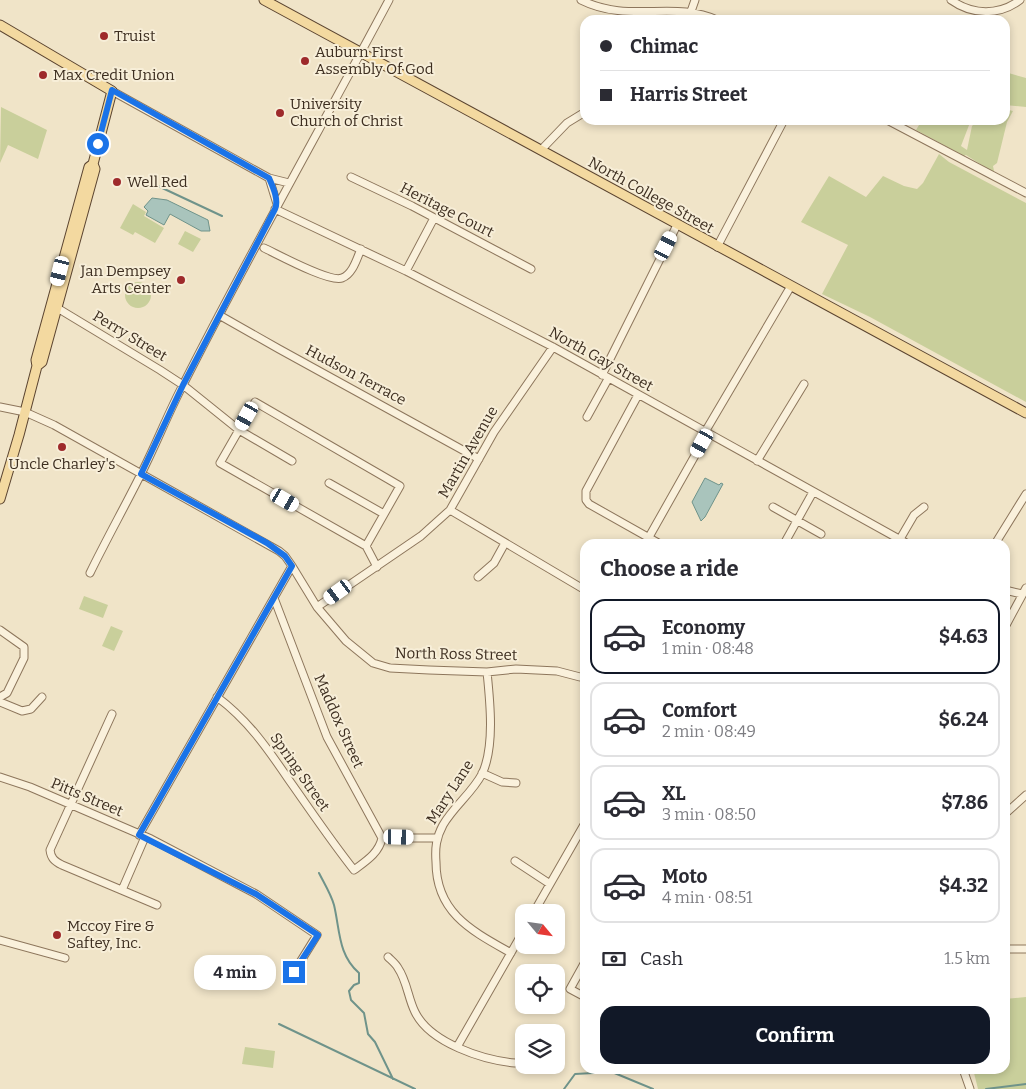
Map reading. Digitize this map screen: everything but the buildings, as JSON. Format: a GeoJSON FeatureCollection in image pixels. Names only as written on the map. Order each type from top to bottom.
{"type":"FeatureCollection","features":[{"type":"Feature","properties":{"kind":"main road","name":"North College Street"},"geometry":{"type":"LineString","coordinates":[[267,1],[1026,413]]}},
{"type":"Feature","properties":{"kind":"main road"},"geometry":{"type":"LineString","coordinates":[[0,499],[37,366],[42,362],[54,306],[93,178],[95,169],[93,164],[112,90],[1,24]]}},
{"type":"Feature","properties":{"kind":"street"},"geometry":{"type":"LineString","coordinates":[[90,573],[220,314],[389,0]]}},
{"type":"Feature","properties":{"kind":"street"},"geometry":{"type":"LineString","coordinates":[[581,0],[597,7],[617,10],[694,3],[710,15]]}},
{"type":"Feature","properties":{"kind":"street"},"geometry":{"type":"LineString","coordinates":[[950,0],[959,6],[978,12],[997,11],[1020,0]]}},
{"type":"Feature","properties":{"kind":"street"},"geometry":{"type":"LineString","coordinates":[[690,15],[694,3]]}},
{"type":"Feature","properties":{"kind":"street"},"geometry":{"type":"LineString","coordinates":[[112,90],[269,178],[289,183]]}},
{"type":"Feature","properties":{"kind":"street"},"geometry":{"type":"LineString","coordinates":[[541,150],[568,123],[580,115]]}},
{"type":"Feature","properties":{"kind":"street"},"geometry":{"type":"LineString","coordinates":[[717,246],[781,125]]}},
{"type":"Feature","properties":{"kind":"street"},"geometry":{"type":"LineString","coordinates":[[897,125],[1026,193]]}},
{"type":"Feature","properties":{"kind":"street","name":"Heritage Court"},"geometry":{"type":"LineString","coordinates":[[350,177],[434,218],[531,269]]}},
{"type":"Feature","properties":{"kind":"street"},"geometry":{"type":"LineString","coordinates":[[269,178],[276,207]]}},
{"type":"Feature","properties":{"kind":"street","name":"North Gay Street"},"geometry":{"type":"LineString","coordinates":[[276,207],[406,271],[553,347],[900,539]]}},
{"type":"Feature","properties":{"kind":"street"},"geometry":{"type":"LineString","coordinates":[[406,271],[434,218]]}},
{"type":"Feature","properties":{"kind":"street"},"geometry":{"type":"LineString","coordinates":[[587,418],[677,225]]}},
{"type":"Feature","properties":{"kind":"street"},"geometry":{"type":"LineString","coordinates":[[264,248],[304,268],[335,279],[343,278],[348,274],[361,249]]}},
{"type":"Feature","properties":{"kind":"street"},"geometry":{"type":"LineString","coordinates":[[649,537],[702,443],[705,432],[791,286]]}},
{"type":"Feature","properties":{"kind":"street","name":"Perry Street"},"geometry":{"type":"LineString","coordinates":[[54,306],[183,385],[239,430],[292,461]]}},
{"type":"Feature","properties":{"kind":"street","name":"Hudson Terrace"},"geometry":{"type":"LineString","coordinates":[[220,314],[279,350],[479,459]]}},
{"type":"Feature","properties":{"kind":"street","name":"Martin Avenue"},"geometry":{"type":"LineString","coordinates":[[317,607],[421,536],[450,510],[494,432],[553,347]]}},
{"type":"Feature","properties":{"kind":"street"},"geometry":{"type":"LineString","coordinates":[[756,461],[804,384]]}},
{"type":"Feature","properties":{"kind":"street"},"geometry":{"type":"LineString","coordinates":[[638,395],[585,495],[589,504],[652,539]]}},
{"type":"Feature","properties":{"kind":"street"},"geometry":{"type":"LineString","coordinates":[[366,546],[400,486],[255,402],[220,463],[366,546],[377,566]]}},
{"type":"Feature","properties":{"kind":"street","name":"North Ross Street"},"geometry":{"type":"LineString","coordinates":[[0,406],[25,412],[54,425],[267,543],[285,556],[317,607],[346,640],[373,663],[390,668],[487,672],[516,669],[557,670],[580,677]]}},
{"type":"Feature","properties":{"kind":"street"},"geometry":{"type":"LineString","coordinates":[[329,483],[384,514]]}},
{"type":"Feature","properties":{"kind":"street"},"geometry":{"type":"LineString","coordinates":[[787,539],[813,492]]}},
{"type":"Feature","properties":{"kind":"street"},"geometry":{"type":"LineString","coordinates":[[998,539],[1026,494]]}},
{"type":"Feature","properties":{"kind":"street"},"geometry":{"type":"LineString","coordinates":[[900,539],[914,515],[924,506]]}},
{"type":"Feature","properties":{"kind":"street"},"geometry":{"type":"LineString","coordinates":[[773,507],[821,534]]}},
{"type":"Feature","properties":{"kind":"street"},"geometry":{"type":"LineString","coordinates":[[450,510],[580,587]]}},
{"type":"Feature","properties":{"kind":"street"},"geometry":{"type":"LineString","coordinates":[[478,577],[494,563],[505,543]]}},
{"type":"Feature","properties":{"kind":"street"},"geometry":{"type":"LineString","coordinates":[[122,890],[142,836],[217,697],[292,566]]}},
{"type":"Feature","properties":{"kind":"street"},"geometry":{"type":"LineString","coordinates":[[1010,590],[1024,591],[1010,618]]}},
{"type":"Feature","properties":{"kind":"street","name":"Maddox Street"},"geometry":{"type":"LineString","coordinates":[[274,598],[327,737],[382,838]]}},
{"type":"Feature","properties":{"kind":"street"},"geometry":{"type":"LineString","coordinates":[[0,630],[24,647],[24,658],[7,693],[0,697]]}},
{"type":"Feature","properties":{"kind":"street","name":"Mary Lane"},"geometry":{"type":"LineString","coordinates":[[487,672],[490,698],[487,758],[482,773],[472,789],[450,814],[437,838],[436,868],[439,887],[447,905],[459,920],[474,932],[511,953]]}},
{"type":"Feature","properties":{"kind":"street"},"geometry":{"type":"LineString","coordinates":[[0,702],[22,711],[31,709],[42,697]]}},
{"type":"Feature","properties":{"kind":"street","name":"Spring Street"},"geometry":{"type":"LineString","coordinates":[[217,697],[233,709],[257,735],[337,849],[354,870],[377,851],[382,838]]}},
{"type":"Feature","properties":{"kind":"street"},"geometry":{"type":"LineString","coordinates":[[112,714],[50,850],[50,856],[55,862],[157,904]]}},
{"type":"Feature","properties":{"kind":"street"},"geometry":{"type":"LineString","coordinates":[[482,773],[502,782],[516,783]]}},
{"type":"Feature","properties":{"kind":"street","name":"Pitts Street"},"geometry":{"type":"LineString","coordinates":[[0,777],[30,787],[142,836],[256,894],[318,935],[294,972]]}},
{"type":"Feature","properties":{"kind":"street"},"geometry":{"type":"LineString","coordinates":[[1010,809],[1026,794]]}},
{"type":"Feature","properties":{"kind":"street"},"geometry":{"type":"LineString","coordinates":[[539,904],[580,832]]}},
{"type":"Feature","properties":{"kind":"street"},"geometry":{"type":"LineString","coordinates":[[382,838],[437,838]]}},
{"type":"Feature","properties":{"kind":"street"},"geometry":{"type":"LineString","coordinates":[[515,861],[550,884]]}},
{"type":"Feature","properties":{"kind":"street"},"geometry":{"type":"LineString","coordinates":[[0,940],[64,958]]}},
{"type":"Feature","properties":{"kind":"street"},"geometry":{"type":"LineString","coordinates":[[457,1047],[515,946]]}},
{"type":"Feature","properties":{"kind":"street"},"geometry":{"type":"LineString","coordinates":[[1010,949],[1026,949]]}},
{"type":"Feature","properties":{"kind":"street"},"geometry":{"type":"LineString","coordinates":[[388,957],[399,969],[415,1013],[425,1028],[435,1036],[457,1047],[496,1062],[515,1063]]}},
{"type":"Feature","properties":{"kind":"street"},"geometry":{"type":"LineString","coordinates":[[580,971],[570,989],[580,994]]}},
{"type":"Feature","properties":{"kind":"street"},"geometry":{"type":"LineString","coordinates":[[965,1074],[970,1089]]}},
{"type":"Feature","properties":{"kind":"green space"},"geometry":{"type":"Polygon","coordinates":[[[1010,73],[1026,78],[1026,107],[1010,105],[1010,73]]]}},
{"type":"Feature","properties":{"kind":"green space"},"geometry":{"type":"Polygon","coordinates":[[[1,107],[47,130],[38,159],[8,145],[0,163],[1,107]]]}},
{"type":"Feature","properties":{"kind":"green space"},"geometry":{"type":"Polygon","coordinates":[[[919,125],[969,125],[961,146],[967,150],[972,126],[1006,125],[997,163],[993,166],[994,171],[916,130],[919,125]]]}},
{"type":"Feature","properties":{"kind":"green space"},"geometry":{"type":"Polygon","coordinates":[[[939,154],[949,162],[1026,203],[1026,402],[870,317],[822,294],[848,245],[801,222],[829,176],[866,197],[883,176],[904,186],[917,189],[923,183],[939,154]]]}},
{"type":"Feature","properties":{"kind":"green space"},"geometry":{"type":"Polygon","coordinates":[[[133,204],[146,212],[144,216],[164,228],[155,243],[135,232],[133,235],[120,228],[133,204]]]}},
{"type":"Feature","properties":{"kind":"green space"},"geometry":{"type":"Polygon","coordinates":[[[185,231],[201,239],[193,252],[178,244],[185,231]]]}},
{"type":"Feature","properties":{"kind":"green space"},"geometry":{"type":"Polygon","coordinates":[[[138,282],[147,286],[151,295],[147,304],[138,308],[129,304],[125,295],[129,286],[138,282]]]}},
{"type":"Feature","properties":{"kind":"green space"},"geometry":{"type":"Polygon","coordinates":[[[84,596],[108,605],[103,618],[79,609],[84,596]]]}},
{"type":"Feature","properties":{"kind":"green space"},"geometry":{"type":"Polygon","coordinates":[[[111,626],[123,631],[114,651],[102,646],[111,626]]]}},
{"type":"Feature","properties":{"kind":"green space"},"geometry":{"type":"Polygon","coordinates":[[[1026,997],[1026,1089],[978,1089],[974,1074],[1010,1074],[1010,999],[1026,997]]]}},
{"type":"Feature","properties":{"kind":"green space"},"geometry":{"type":"Polygon","coordinates":[[[245,1047],[275,1051],[273,1068],[242,1064],[245,1047]]]}},
{"type":"Feature","properties":{"kind":"water"},"geometry":{"type":"Polygon","coordinates":[[[152,198],[167,200],[208,220],[210,231],[201,231],[170,214],[164,225],[146,215],[148,211],[144,207],[152,198]]]}},
{"type":"Feature","properties":{"kind":"water"},"geometry":{"type":"Polygon","coordinates":[[[705,478],[719,485],[723,484],[701,521],[692,502],[705,478]]]}},
{"type":"Feature","properties":{"kind":"waterway"},"geometry":{"type":"LineString","coordinates":[[158,186],[222,216]]}},
{"type":"Feature","properties":{"kind":"waterway"},"geometry":{"type":"LineString","coordinates":[[319,873],[333,901],[343,950],[352,966],[359,973],[359,983],[354,985],[349,991],[351,1000],[364,1013],[368,1034],[375,1042],[393,1079]]}},
{"type":"Feature","properties":{"kind":"waterway"},"geometry":{"type":"LineString","coordinates":[[279,1024],[415,1089]]}},
{"type":"Feature","properties":{"kind":"waterway"},"geometry":{"type":"LineString","coordinates":[[564,1089],[575,1074],[580,1074]]}},
{"type":"Feature","properties":{"kind":"waterway"},"geometry":{"type":"LineString","coordinates":[[617,1074],[653,1089]]}},
{"type":"Feature","properties":{"kind":"waterway"},"geometry":{"type":"LineString","coordinates":[[986,1089],[1026,1084]]}},
{"type":"Feature","properties":{"kind":"place","name":"Truist"},"geometry":{"type":"Point","coordinates":[104,36]}},
{"type":"Feature","properties":{"kind":"place","name":"Auburn First Assembly Of God"},"geometry":{"type":"Point","coordinates":[305,61]}},
{"type":"Feature","properties":{"kind":"place","name":"Max Credit Union"},"geometry":{"type":"Point","coordinates":[43,75]}},
{"type":"Feature","properties":{"kind":"place","name":"University Church of Christ"},"geometry":{"type":"Point","coordinates":[280,113]}},
{"type":"Feature","properties":{"kind":"place","name":"Well Red"},"geometry":{"type":"Point","coordinates":[117,182]}},
{"type":"Feature","properties":{"kind":"place","name":"Jan Dempsey Arts Center"},"geometry":{"type":"Point","coordinates":[181,280]}},
{"type":"Feature","properties":{"kind":"place","name":"Uncle Charley's"},"geometry":{"type":"Point","coordinates":[62,447]}},
{"type":"Feature","properties":{"kind":"place","name":"Mccoy Fire & Saftey, Inc."},"geometry":{"type":"Point","coordinates":[57,935]}},
{"type":"Feature","properties":{"kind":"route"},"geometry":{"type":"LineString","coordinates":[[98,144],[112,90],[269,178],[273,186],[277,205],[183,385],[141,474],[267,543],[285,556],[292,566],[139,835],[151,839],[256,894],[318,935],[294,972]]}}]}
